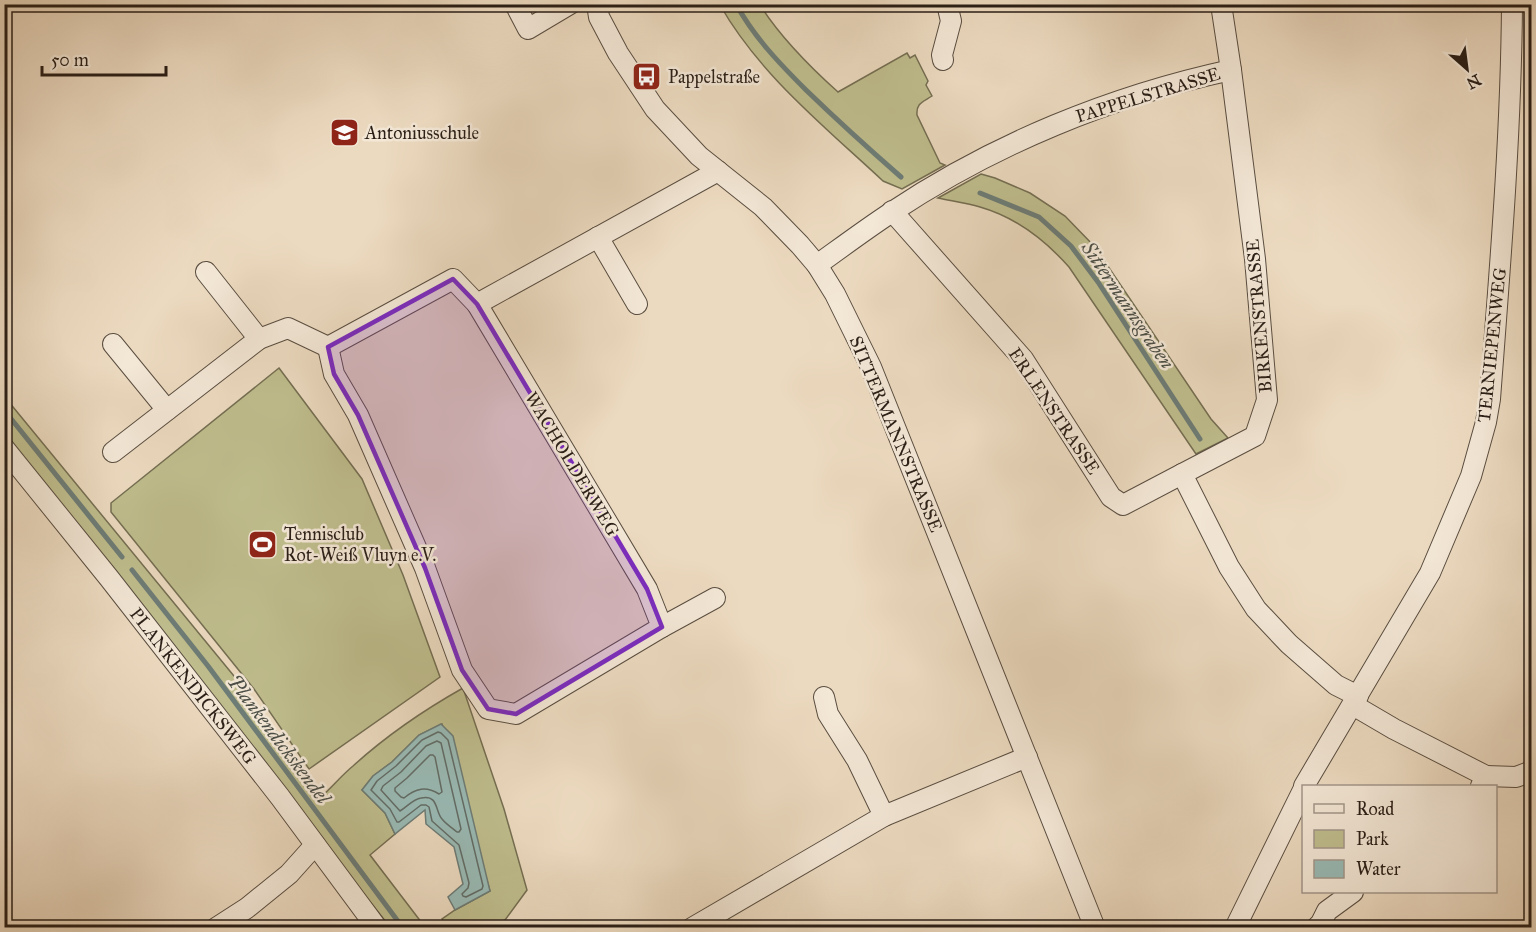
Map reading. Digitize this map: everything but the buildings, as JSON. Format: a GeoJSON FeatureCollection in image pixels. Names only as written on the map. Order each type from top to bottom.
{"type":"FeatureCollection","features":[{"type":"Feature","properties":{"kind":"street"},"geometry":{"type":"LineString","coordinates":[[515,4],[528,29],[570,4]]}},
{"type":"Feature","properties":{"kind":"street","name":"SITTERMANNSTRASSE"},"geometry":{"type":"LineString","coordinates":[[597,4],[599,16],[618,53],[656,109],[699,156],[763,207],[800,245],[817,265],[835,294],[871,367],[1095,927]]}},
{"type":"Feature","properties":{"kind":"street"},"geometry":{"type":"LineString","coordinates":[[943,60],[942,55],[951,21],[947,4]]}},
{"type":"Feature","properties":{"kind":"street","name":"BIRKENSTRASSE"},"geometry":{"type":"LineString","coordinates":[[1182,474],[1255,436],[1267,400],[1255,259],[1221,4]]}},
{"type":"Feature","properties":{"kind":"street","name":"TERNIEPENWEG"},"geometry":{"type":"LineString","coordinates":[[1305,785],[1430,573],[1471,476],[1486,422],[1490,399],[1502,242],[1512,61],[1512,4]]}},
{"type":"Feature","properties":{"kind":"street","name":"PAPPELSTRASSE"},"geometry":{"type":"LineString","coordinates":[[817,265],[892,211],[1023,139],[1103,106],[1231,70]]}},
{"type":"Feature","properties":{"kind":"street"},"geometry":{"type":"LineString","coordinates":[[477,304],[718,171]]}},
{"type":"Feature","properties":{"kind":"street","name":"ERLENSTRASSE"},"geometry":{"type":"LineString","coordinates":[[892,211],[1023,359],[1111,497],[1123,505],[1182,474]]}},
{"type":"Feature","properties":{"kind":"street"},"geometry":{"type":"LineString","coordinates":[[598,237],[637,304]]}},
{"type":"Feature","properties":{"kind":"street"},"geometry":{"type":"LineString","coordinates":[[206,272],[260,339]]}},
{"type":"Feature","properties":{"kind":"street","name":"WACHOLDERWEG"},"geometry":{"type":"LineString","coordinates":[[328,347],[453,279],[477,304],[647,589],[662,627]]}},
{"type":"Feature","properties":{"kind":"street"},"geometry":{"type":"LineString","coordinates":[[113,452],[260,339],[288,328],[328,347],[334,374],[358,415],[421,560],[462,670],[488,710],[516,714],[714,598]]}},
{"type":"Feature","properties":{"kind":"street"},"geometry":{"type":"LineString","coordinates":[[113,344],[167,411]]}},
{"type":"Feature","properties":{"kind":"street","name":"PLANKENDICKSWEG"},"geometry":{"type":"LineString","coordinates":[[4,448],[124,596],[280,797],[377,927]]}},
{"type":"Feature","properties":{"kind":"street"},"geometry":{"type":"LineString","coordinates":[[1182,474],[1228,567],[1256,609],[1289,645],[1336,685],[1394,729],[1483,781],[1516,777],[1532,771]]}},
{"type":"Feature","properties":{"kind":"street"},"geometry":{"type":"LineString","coordinates":[[824,697],[828,714],[857,760],[884,816]]}},
{"type":"Feature","properties":{"kind":"street"},"geometry":{"type":"LineString","coordinates":[[692,927],[884,816],[1027,757]]}},
{"type":"Feature","properties":{"kind":"street","name":"TERNIEPENWEG"},"geometry":{"type":"LineString","coordinates":[[1235,927],[1302,791]]}},
{"type":"Feature","properties":{"kind":"street"},"geometry":{"type":"LineString","coordinates":[[216,927],[247,908],[289,874],[315,845]]}},
{"type":"Feature","properties":{"kind":"street"},"geometry":{"type":"LineString","coordinates":[[1316,927],[1321,923],[1327,911],[1350,893]]}},
{"type":"Feature","properties":{"kind":"highlighted area"},"geometry":{"type":"Polygon","coordinates":[[[453,279],[477,304],[647,589],[662,627],[516,714],[488,709],[462,670],[425,568],[358,415],[334,374],[328,347],[453,279]]]}},
{"type":"Feature","properties":{"kind":"green space"},"geometry":{"type":"Polygon","coordinates":[[[720,5],[760,5],[796,51],[838,92],[907,53],[910,58],[915,55],[928,81],[926,85],[932,96],[919,105],[917,115],[940,163],[945,165],[902,189],[883,181],[794,99],[754,54],[720,5]]]}},
{"type":"Feature","properties":{"kind":"green space"},"geometry":{"type":"Polygon","coordinates":[[[981,174],[1030,193],[1065,216],[1095,247],[1211,419],[1228,438],[1196,454],[1069,267],[1040,239],[1017,223],[993,211],[938,198],[981,174]]]}},
{"type":"Feature","properties":{"kind":"green space","name":"Tennisclub Rot-Weiß Vluyn e.V."},"geometry":{"type":"Polygon","coordinates":[[[279,368],[362,479],[403,575],[440,677],[309,769],[254,689],[111,512],[111,503],[279,368]]]}},
{"type":"Feature","properties":{"kind":"green space"},"geometry":{"type":"Polygon","coordinates":[[[4,396],[243,687],[323,795],[349,769],[392,734],[463,688],[504,809],[527,890],[505,920],[492,927],[448,928],[442,919],[490,891],[442,724],[419,735],[392,762],[373,776],[362,790],[385,813],[395,834],[370,855],[425,927],[390,927],[109,563],[5,437],[4,396]]]}},
{"type":"Feature","properties":{"kind":"water"},"geometry":{"type":"Polygon","coordinates":[[[441,724],[453,736],[490,891],[455,910],[448,897],[463,884],[454,847],[426,824],[425,810],[395,834],[385,813],[362,790],[373,776],[392,762],[419,735],[441,724]]]}},
{"type":"Feature","properties":{"kind":"waterway","name":"Sittermannsgraben"},"geometry":{"type":"LineString","coordinates":[[736,4],[759,39],[786,70],[901,177]]}},
{"type":"Feature","properties":{"kind":"waterway","name":"Sittermannsgraben"},"geometry":{"type":"LineString","coordinates":[[980,193],[1039,217],[1071,246],[1098,282],[1200,439]]}},
{"type":"Feature","properties":{"kind":"waterway","name":"Plankendickskendel"},"geometry":{"type":"LineString","coordinates":[[4,410],[122,557]]}},
{"type":"Feature","properties":{"kind":"waterway","name":"Plankendickskendel"},"geometry":{"type":"LineString","coordinates":[[132,570],[208,666],[403,928]]}},
{"type":"Feature","properties":{"kind":"place","name":"Pappelstraße"},"geometry":{"type":"Point","coordinates":[647,77]}},
{"type":"Feature","properties":{"kind":"place","name":"Antoniusschule"},"geometry":{"type":"Point","coordinates":[344,133]}},
{"type":"Feature","properties":{"kind":"place","name":"Tennisclub Rot-Weiß Vluyn e.V."},"geometry":{"type":"Point","coordinates":[263,544]}}]}
